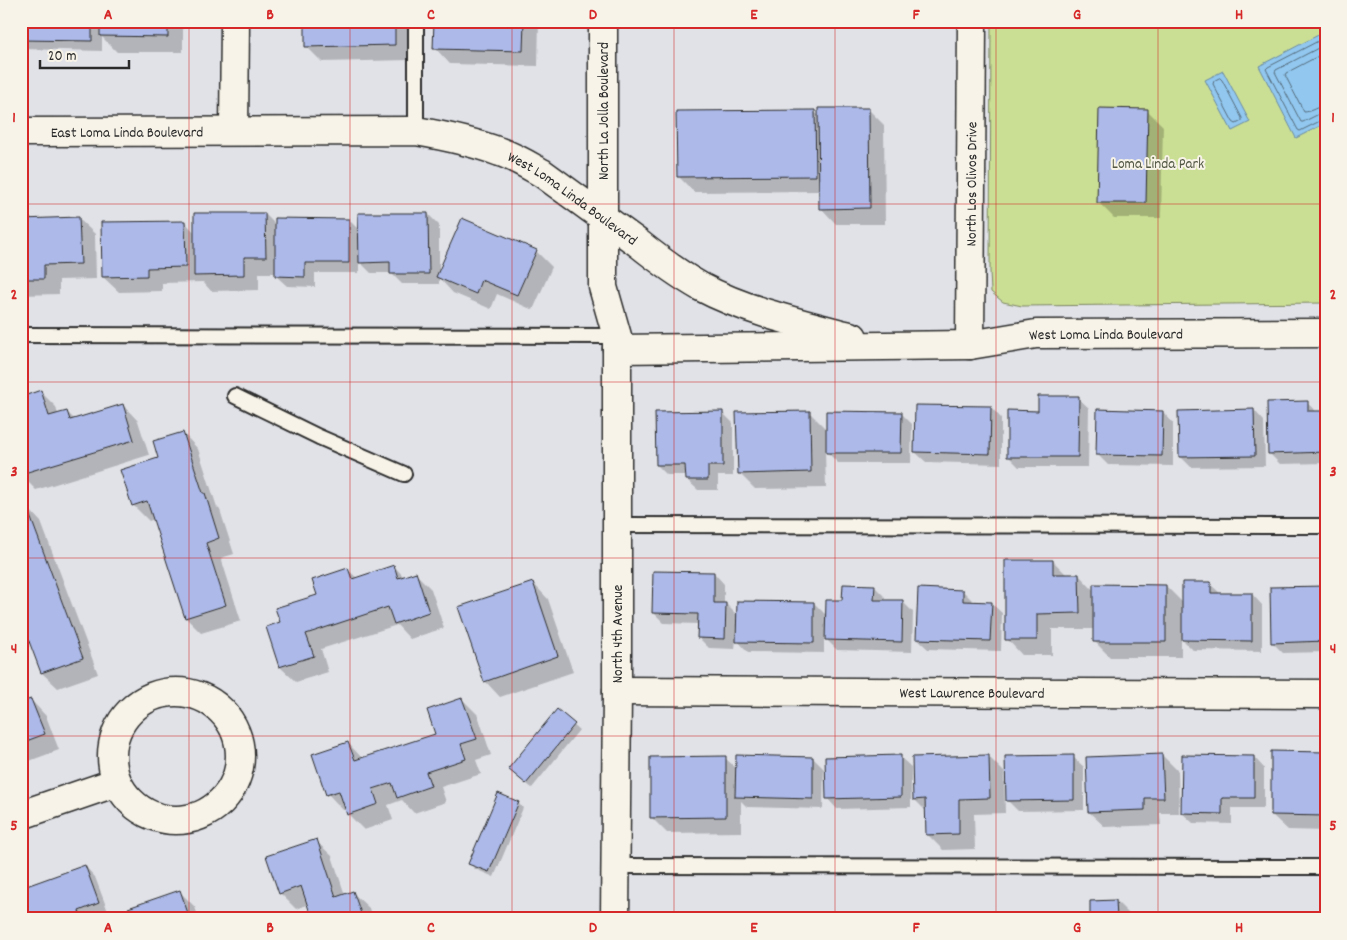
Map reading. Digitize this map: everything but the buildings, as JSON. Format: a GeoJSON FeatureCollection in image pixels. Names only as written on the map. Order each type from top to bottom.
{"type":"FeatureCollection","features":[{"type":"Feature","properties":{"kind":"street"},"geometry":{"type":"LineString","coordinates":[[234,131],[235,21]]}},
{"type":"Feature","properties":{"kind":"street","name":"North La Jolla Boulevard"},"geometry":{"type":"LineString","coordinates":[[603,21],[603,287],[617,342]]}},
{"type":"Feature","properties":{"kind":"street","name":"North Los Olivos Drive"},"geometry":{"type":"LineString","coordinates":[[970,345],[972,21]]}},
{"type":"Feature","properties":{"kind":"street","name":"West Loma Linda Boulevard"},"geometry":{"type":"LineString","coordinates":[[234,131],[416,131],[474,143],[520,160],[542,173],[669,267],[701,287],[730,300],[801,324],[888,346]]}},
{"type":"Feature","properties":{"kind":"street","name":"East Loma Linda Boulevard"},"geometry":{"type":"LineString","coordinates":[[21,132],[234,131]]}},
{"type":"Feature","properties":{"kind":"street","name":"West Loma Linda Boulevard"},"geometry":{"type":"LineString","coordinates":[[617,342],[888,346],[970,345],[1036,334],[1326,333]]}},
{"type":"Feature","properties":{"kind":"street","name":"North 4th Avenue"},"geometry":{"type":"LineString","coordinates":[[615,919],[617,342]]}},
{"type":"Feature","properties":{"kind":"street","name":"West Lawrence Boulevard"},"geometry":{"type":"LineString","coordinates":[[617,690],[1326,694]]}},
{"type":"Feature","properties":{"kind":"street"},"geometry":{"type":"LineString","coordinates":[[167,692],[187,692],[206,698],[222,710],[234,727],[240,745],[241,766],[235,784],[222,802],[206,814],[186,820],[164,820],[144,813],[128,799],[117,782],[112,763],[113,743],[120,725],[132,709],[148,698],[167,692]]}},
{"type":"Feature","properties":{"kind":"street"},"geometry":{"type":"LineString","coordinates":[[21,815],[117,782]]}},
{"type":"Feature","properties":{"kind":"lane"},"geometry":{"type":"LineString","coordinates":[[416,21],[416,131]]}},
{"type":"Feature","properties":{"kind":"lane"},"geometry":{"type":"LineString","coordinates":[[21,335],[617,342]]}},
{"type":"Feature","properties":{"kind":"lane"},"geometry":{"type":"LineString","coordinates":[[235,396],[319,437],[404,474]]}},
{"type":"Feature","properties":{"kind":"lane"},"geometry":{"type":"LineString","coordinates":[[616,525],[1326,526]]}},
{"type":"Feature","properties":{"kind":"lane"},"geometry":{"type":"LineString","coordinates":[[615,866],[1326,867]]}},
{"type":"Feature","properties":{"kind":"green space","name":"Loma Linda Park"},"geometry":{"type":"Polygon","coordinates":[[[991,21],[1326,21],[1326,303],[1022,306],[1003,302],[991,292],[991,21]]]}},
{"type":"Feature","properties":{"kind":"water"},"geometry":{"type":"Polygon","coordinates":[[[1326,31],[1326,123],[1296,138],[1259,66],[1326,31]]]}},
{"type":"Feature","properties":{"kind":"water"},"geometry":{"type":"Polygon","coordinates":[[[1223,71],[1250,122],[1232,131],[1205,80],[1223,71]]]}}]}
